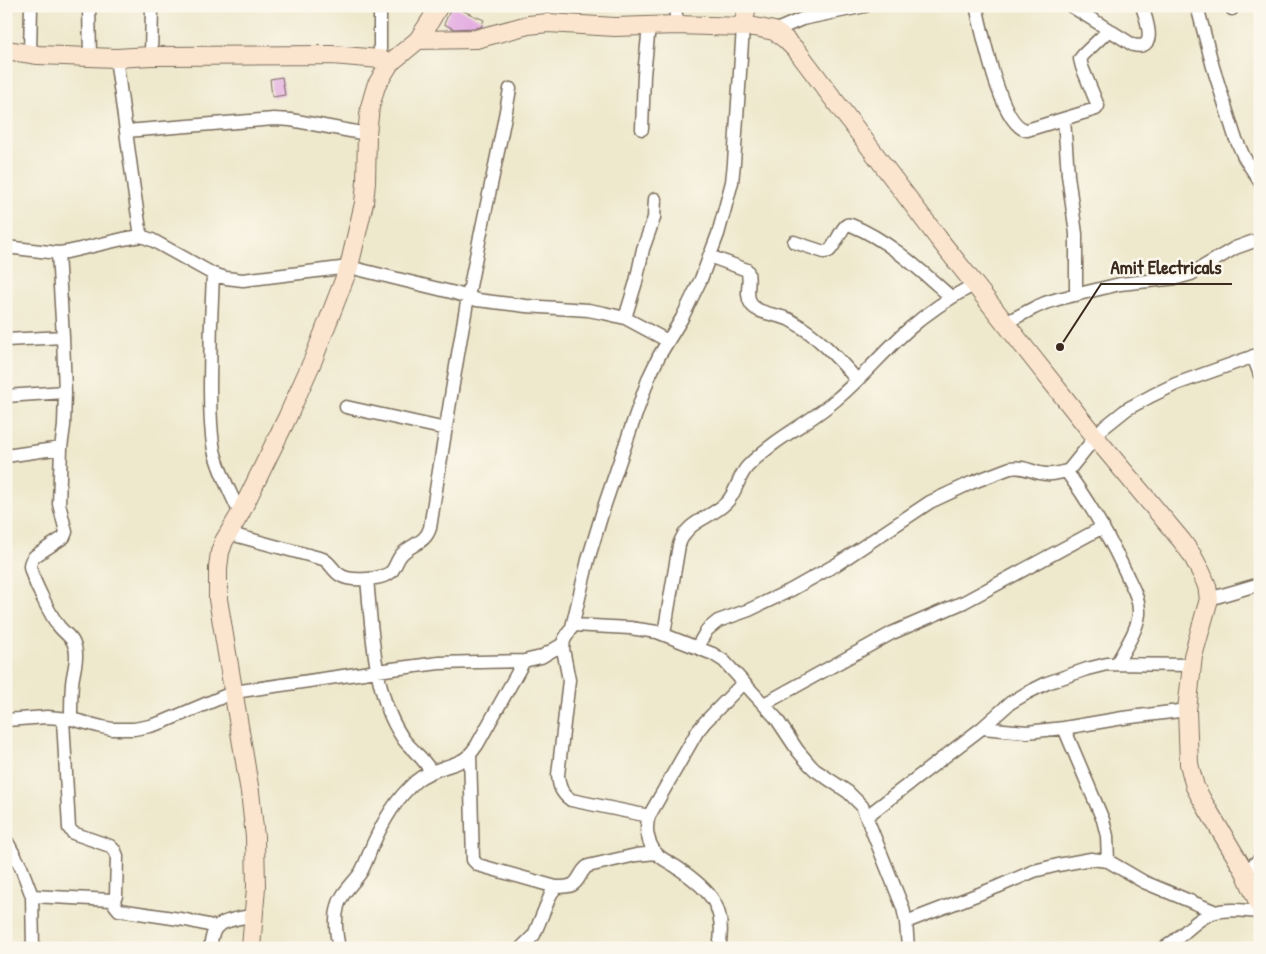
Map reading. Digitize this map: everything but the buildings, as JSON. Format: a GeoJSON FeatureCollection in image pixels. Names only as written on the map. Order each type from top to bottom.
{"type":"FeatureCollection","features":[{"type":"Feature","properties":{"kind":"street"},"geometry":{"type":"LineString","coordinates":[[30,54],[31,6]]}},
{"type":"Feature","properties":{"kind":"street"},"geometry":{"type":"LineString","coordinates":[[89,6],[90,56]]}},
{"type":"Feature","properties":{"kind":"street"},"geometry":{"type":"LineString","coordinates":[[151,56],[152,6]]}},
{"type":"Feature","properties":{"kind":"street"},"geometry":{"type":"LineString","coordinates":[[251,948],[256,887],[255,837],[250,792],[218,599],[220,552],[227,534],[240,514],[313,360],[349,267],[364,203],[367,134],[373,96],[385,61],[380,6]]}},
{"type":"Feature","properties":{"kind":"street"},"geometry":{"type":"LineString","coordinates":[[6,50],[30,54],[116,58],[151,56],[332,56],[385,61],[418,40],[438,6]]}},
{"type":"Feature","properties":{"kind":"street"},"geometry":{"type":"LineString","coordinates":[[675,6],[677,24]]}},
{"type":"Feature","properties":{"kind":"street"},"geometry":{"type":"LineString","coordinates":[[649,816],[571,800],[559,787],[558,775],[569,680],[563,644],[572,625],[588,560],[608,495],[649,377],[701,280],[724,212],[732,182],[743,27],[747,6]]}},
{"type":"Feature","properties":{"kind":"street"},"geometry":{"type":"LineString","coordinates":[[774,31],[802,19],[865,6]]}},
{"type":"Feature","properties":{"kind":"street"},"geometry":{"type":"LineString","coordinates":[[976,6],[996,88],[1016,124],[1022,129],[1027,130],[1096,109],[1098,106],[1080,59],[1109,30]]}},
{"type":"Feature","properties":{"kind":"street"},"geometry":{"type":"LineString","coordinates":[[1071,6],[1133,45],[1138,46],[1147,41],[1149,33],[1142,6]]}},
{"type":"Feature","properties":{"kind":"street"},"geometry":{"type":"LineString","coordinates":[[1197,6],[1235,137],[1244,157],[1260,182]]}},
{"type":"Feature","properties":{"kind":"street"},"geometry":{"type":"LineString","coordinates":[[418,40],[476,39],[528,25],[548,23],[615,27],[677,24],[755,27],[774,31],[798,52],[938,238],[1096,438],[1192,555],[1207,586],[1209,599],[1193,656],[1187,710],[1189,764],[1196,787],[1258,898]]}},
{"type":"Feature","properties":{"kind":"street"},"geometry":{"type":"LineString","coordinates":[[642,129],[644,75],[650,26]]}},
{"type":"Feature","properties":{"kind":"street"},"geometry":{"type":"LineString","coordinates":[[116,58],[142,236]]}},
{"type":"Feature","properties":{"kind":"street"},"geometry":{"type":"LineString","coordinates":[[227,534],[323,559],[339,575],[351,579],[367,579],[388,574],[394,568],[402,553],[426,536],[430,528],[477,248],[500,147],[510,89]]}},
{"type":"Feature","properties":{"kind":"street"},"geometry":{"type":"LineString","coordinates":[[126,130],[274,119],[291,120],[367,134]]}},
{"type":"Feature","properties":{"kind":"street"},"geometry":{"type":"LineString","coordinates":[[1064,119],[1068,175],[1076,234],[1076,295]]}},
{"type":"Feature","properties":{"kind":"street"},"geometry":{"type":"LineString","coordinates":[[625,318],[636,282],[641,257],[654,218],[655,199]]}},
{"type":"Feature","properties":{"kind":"street"},"geometry":{"type":"LineString","coordinates":[[794,242],[824,252],[829,251],[845,226],[851,225],[885,243],[899,253],[951,297]]}},
{"type":"Feature","properties":{"kind":"street"},"geometry":{"type":"LineString","coordinates":[[6,247],[58,253],[142,236],[213,274],[226,278],[243,280],[349,267],[455,292],[488,302],[596,311],[625,318],[668,341]]}},
{"type":"Feature","properties":{"kind":"street"},"geometry":{"type":"LineString","coordinates":[[1005,323],[1045,303],[1120,284],[1169,279],[1191,274],[1235,248],[1260,239]]}},
{"type":"Feature","properties":{"kind":"street"},"geometry":{"type":"LineString","coordinates":[[58,253],[64,337],[64,426],[61,448],[59,504],[65,534],[32,558],[30,566],[51,616],[74,645],[76,658],[67,719],[69,828],[73,833],[110,846],[115,851],[117,856],[116,896],[114,899],[115,905],[119,910],[186,920],[217,927]]}},
{"type":"Feature","properties":{"kind":"street"},"geometry":{"type":"LineString","coordinates":[[710,256],[748,270],[748,293],[753,306],[765,313],[790,319],[807,331],[824,344],[857,380]]}},
{"type":"Feature","properties":{"kind":"street"},"geometry":{"type":"LineString","coordinates":[[213,274],[210,345],[212,436],[220,471],[240,514]]}},
{"type":"Feature","properties":{"kind":"street"},"geometry":{"type":"LineString","coordinates":[[664,634],[679,545],[685,532],[727,502],[743,472],[750,464],[774,444],[838,399],[908,329],[951,297],[975,284]]}},
{"type":"Feature","properties":{"kind":"street"},"geometry":{"type":"LineString","coordinates":[[6,340],[64,337]]}},
{"type":"Feature","properties":{"kind":"street"},"geometry":{"type":"LineString","coordinates":[[697,647],[707,630],[718,621],[749,610],[792,590],[837,564],[939,497],[1010,468],[1024,468],[1046,474],[1068,471],[1102,429],[1120,413],[1153,395],[1176,384],[1256,355],[1260,375]]}},
{"type":"Feature","properties":{"kind":"street"},"geometry":{"type":"LineString","coordinates":[[6,396],[64,392]]}},
{"type":"Feature","properties":{"kind":"street"},"geometry":{"type":"LineString","coordinates":[[346,408],[446,429]]}},
{"type":"Feature","properties":{"kind":"street"},"geometry":{"type":"LineString","coordinates":[[6,456],[61,448]]}},
{"type":"Feature","properties":{"kind":"street"},"geometry":{"type":"LineString","coordinates":[[1068,471],[1103,528],[1135,592],[1138,604],[1136,627],[1117,663]]}},
{"type":"Feature","properties":{"kind":"street"},"geometry":{"type":"LineString","coordinates":[[764,704],[892,633],[964,602],[1103,528]]}},
{"type":"Feature","properties":{"kind":"street"},"geometry":{"type":"LineString","coordinates":[[367,579],[377,671],[383,696],[398,730],[407,744],[418,754],[432,772]]}},
{"type":"Feature","properties":{"kind":"street"},"geometry":{"type":"LineString","coordinates":[[1209,599],[1260,584]]}},
{"type":"Feature","properties":{"kind":"street"},"geometry":{"type":"LineString","coordinates":[[572,625],[640,629],[664,634],[720,658],[764,704],[804,760],[815,770],[848,792],[862,806],[899,896],[906,922],[908,948]]}},
{"type":"Feature","properties":{"kind":"street"},"geometry":{"type":"LineString","coordinates":[[6,720],[67,719],[112,729],[134,729],[163,722],[234,692],[439,663],[524,661],[541,657],[563,644]]}},
{"type":"Feature","properties":{"kind":"street"},"geometry":{"type":"LineString","coordinates":[[339,948],[335,926],[340,900],[361,872],[380,827],[390,811],[402,794],[417,780],[432,772],[462,761],[470,754],[477,745],[524,661]]}},
{"type":"Feature","properties":{"kind":"street"},"geometry":{"type":"LineString","coordinates":[[867,816],[982,728],[1010,703],[1047,683],[1099,665],[1117,663],[1192,665]]}},
{"type":"Feature","properties":{"kind":"street"},"geometry":{"type":"LineString","coordinates":[[719,948],[722,929],[721,920],[713,900],[692,877],[656,853],[647,836],[646,824],[697,732],[744,683]]}},
{"type":"Feature","properties":{"kind":"street"},"geometry":{"type":"LineString","coordinates":[[982,728],[1022,732],[1064,728],[1187,710]]}},
{"type":"Feature","properties":{"kind":"street"},"geometry":{"type":"LineString","coordinates":[[1064,728],[1103,820],[1107,836],[1108,861]]}},
{"type":"Feature","properties":{"kind":"street"},"geometry":{"type":"LineString","coordinates":[[470,754],[472,860],[478,866],[556,888],[572,885],[588,866],[636,855],[656,853]]}},
{"type":"Feature","properties":{"kind":"street"},"geometry":{"type":"LineString","coordinates":[[6,840],[21,867],[32,896],[33,948]]}},
{"type":"Feature","properties":{"kind":"street"},"geometry":{"type":"LineString","coordinates":[[1245,872],[1260,858]]}},
{"type":"Feature","properties":{"kind":"street"},"geometry":{"type":"LineString","coordinates":[[906,922],[998,887],[1034,871],[1092,859],[1108,861],[1144,882],[1216,912]]}},
{"type":"Feature","properties":{"kind":"street"},"geometry":{"type":"LineString","coordinates":[[521,948],[534,935],[551,894],[556,888]]}},
{"type":"Feature","properties":{"kind":"street"},"geometry":{"type":"LineString","coordinates":[[32,896],[114,899]]}},
{"type":"Feature","properties":{"kind":"street"},"geometry":{"type":"LineString","coordinates":[[1164,948],[1202,919],[1216,912],[1226,910],[1260,912]]}},
{"type":"Feature","properties":{"kind":"street"},"geometry":{"type":"LineString","coordinates":[[210,948],[213,933],[217,927],[227,922],[254,915]]}},
{"type":"Feature","properties":{"kind":"place","name":"Amit Electricals"},"geometry":{"type":"Point","coordinates":[1060,347]}}]}
